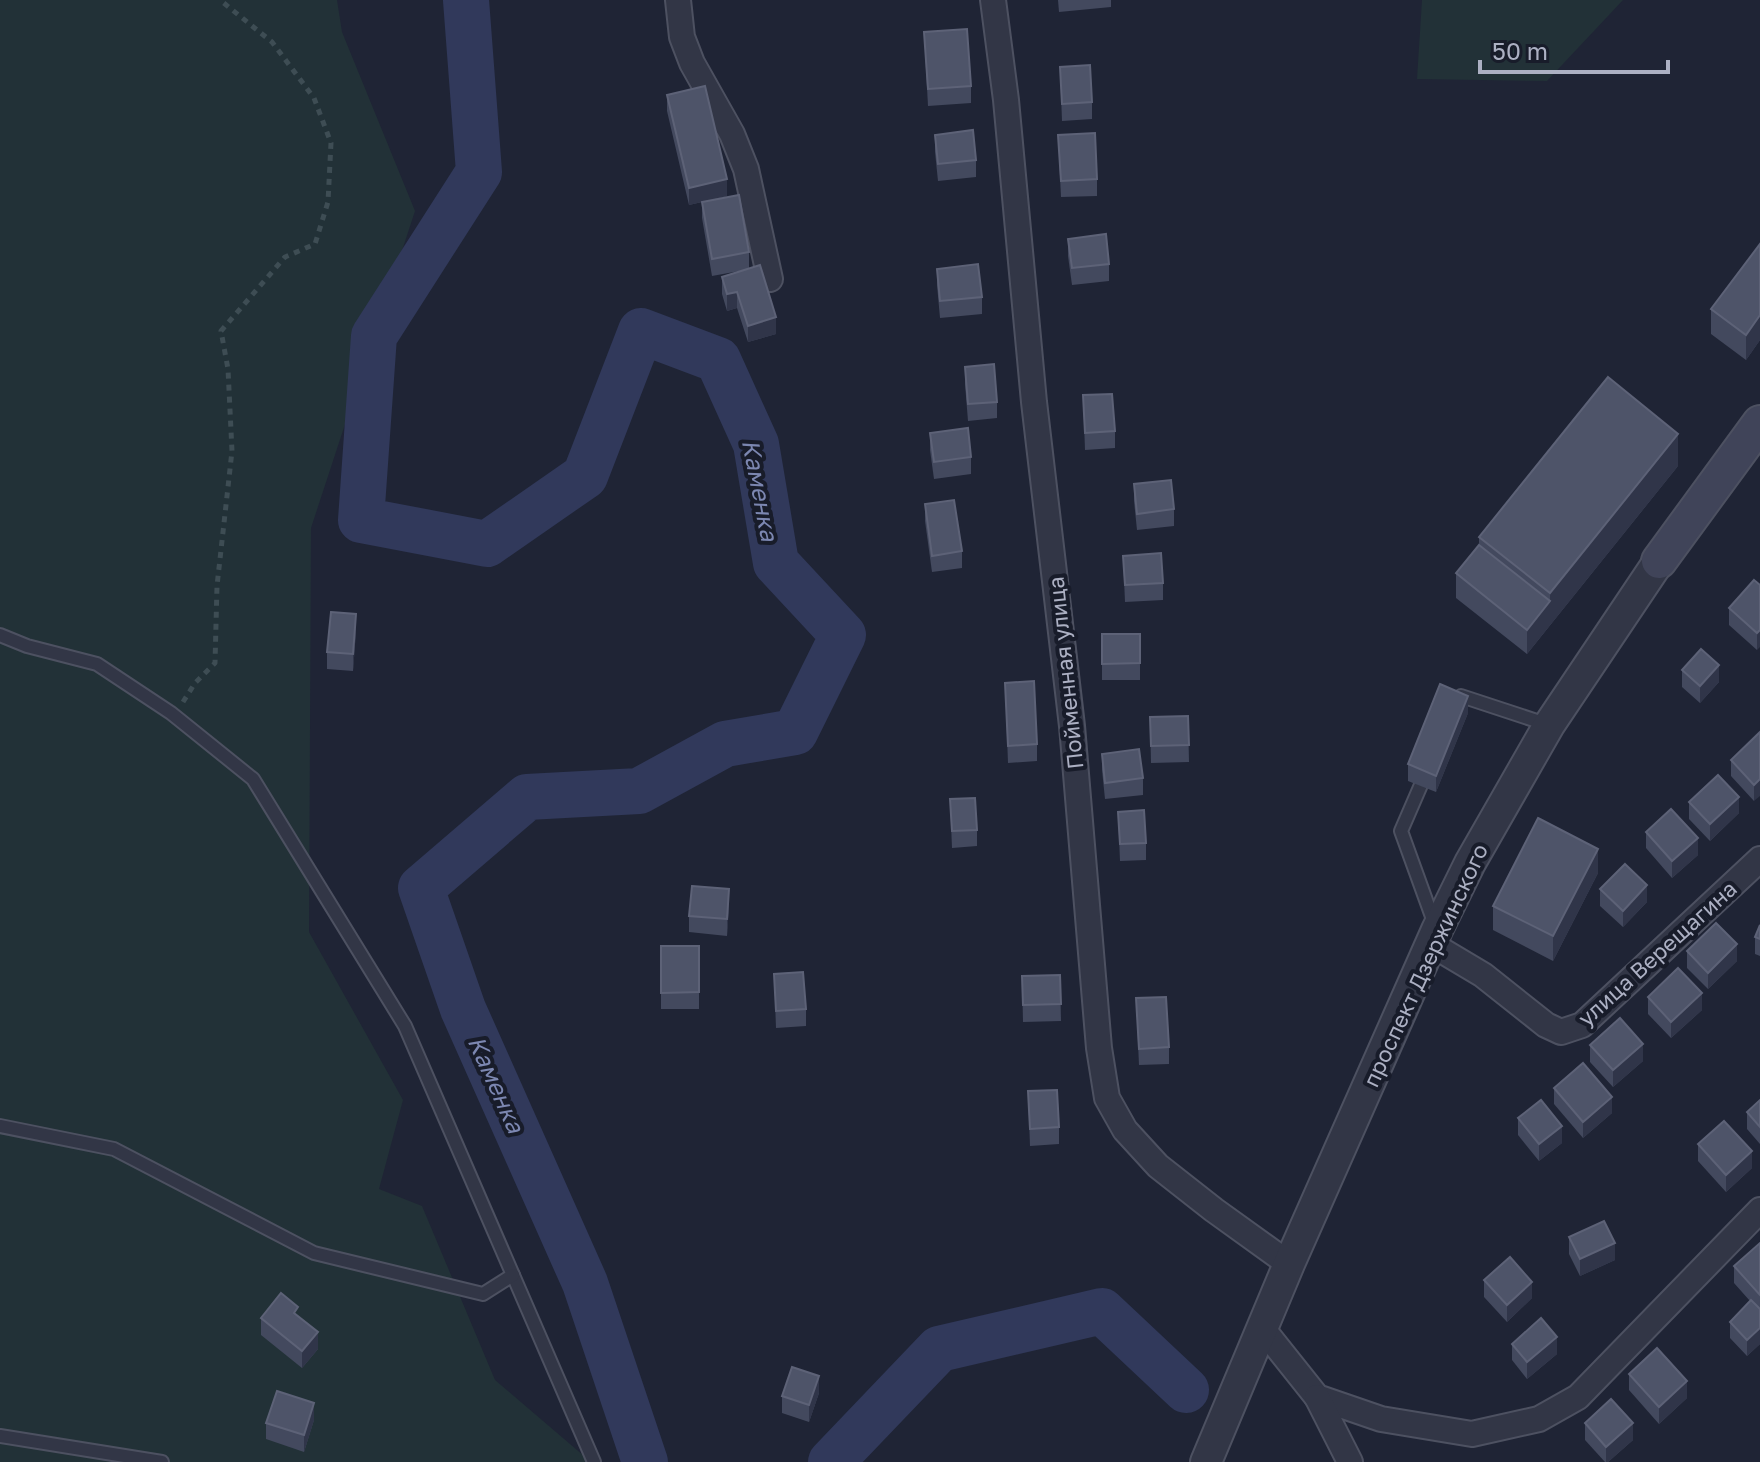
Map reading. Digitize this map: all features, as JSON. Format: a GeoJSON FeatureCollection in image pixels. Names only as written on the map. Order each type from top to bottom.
{"type":"FeatureCollection","features":[{"type":"Feature","properties":{"kind":"main road","name":"проспект Дзержинского"},"geometry":{"type":"LineString","coordinates":[[1659,561],[1760,423]]}},
{"type":"Feature","properties":{"kind":"street"},"geometry":{"type":"LineString","coordinates":[[678,0],[682,37],[692,63],[732,134],[746,169],[770,279]]}},
{"type":"Feature","properties":{"kind":"street","name":"Пойменная улица"},"geometry":{"type":"LineString","coordinates":[[993,0],[1006,100],[1034,402],[1072,726],[1099,1048],[1107,1098],[1125,1130],[1158,1166],[1289,1264]]}},
{"type":"Feature","properties":{"kind":"street","name":"проспект Дзержинского"},"geometry":{"type":"LineString","coordinates":[[1206,1462],[1289,1264],[1470,863],[1549,725],[1659,561]]}},
{"type":"Feature","properties":{"kind":"street","name":"улица Верещагина"},"geometry":{"type":"LineString","coordinates":[[1434,937],[1546,1025],[1561,1032],[1582,1025],[1760,859]]}},
{"type":"Feature","properties":{"kind":"street"},"geometry":{"type":"LineString","coordinates":[[1317,1397],[1381,1419],[1472,1434],[1539,1419],[1578,1397],[1760,1210]]}},
{"type":"Feature","properties":{"kind":"street"},"geometry":{"type":"LineString","coordinates":[[1262,1328],[1317,1397],[1350,1462]]}},
{"type":"Feature","properties":{"kind":"lane"},"geometry":{"type":"LineString","coordinates":[[0,635],[27,646],[97,664],[171,713],[253,779],[405,1026],[594,1462]]}},
{"type":"Feature","properties":{"kind":"lane"},"geometry":{"type":"LineString","coordinates":[[1455,709],[1461,696],[1549,725]]}},
{"type":"Feature","properties":{"kind":"lane"},"geometry":{"type":"LineString","coordinates":[[1431,764],[1401,831],[1434,937]]}},
{"type":"Feature","properties":{"kind":"lane"},"geometry":{"type":"LineString","coordinates":[[0,1126],[114,1149],[314,1253],[483,1294],[513,1275]]}},
{"type":"Feature","properties":{"kind":"lane"},"geometry":{"type":"LineString","coordinates":[[0,1436],[162,1462]]}},
{"type":"Feature","properties":{"kind":"path"},"geometry":{"type":"LineString","coordinates":[[171,713],[215,663],[217,586],[232,451],[228,369],[221,331],[285,257],[315,244],[328,202],[331,143],[314,98],[272,42],[220,0]]}},
{"type":"Feature","properties":{"kind":"shaded area"},"geometry":{"type":"Polygon","coordinates":[[[0,0],[337,0],[342,32],[415,211],[311,528],[309,932],[403,1100],[379,1189],[422,1206],[495,1380],[591,1462],[0,1462],[0,0]]]}},
{"type":"Feature","properties":{"kind":"shaded area"},"geometry":{"type":"Polygon","coordinates":[[[1422,0],[1623,0],[1547,81],[1417,79],[1422,0]]]}},
{"type":"Feature","properties":{"kind":"building"},"geometry":{"type":"Polygon","coordinates":[[[967,29],[971,86],[928,89],[924,32],[967,29]]]}},
{"type":"Feature","properties":{"kind":"building"},"geometry":{"type":"Polygon","coordinates":[[[1090,65],[1092,102],[1062,104],[1060,67],[1090,65]]]}},
{"type":"Feature","properties":{"kind":"building"},"geometry":{"type":"Polygon","coordinates":[[[705,86],[727,179],[689,188],[667,95],[705,86]]]}},
{"type":"Feature","properties":{"kind":"building"},"geometry":{"type":"Polygon","coordinates":[[[973,130],[976,160],[938,164],[935,135],[973,130]]]}},
{"type":"Feature","properties":{"kind":"building"},"geometry":{"type":"Polygon","coordinates":[[[1095,133],[1097,179],[1061,181],[1058,135],[1095,133]]]}},
{"type":"Feature","properties":{"kind":"building"},"geometry":{"type":"Polygon","coordinates":[[[739,195],[749,252],[712,259],[702,202],[739,195]]]}},
{"type":"Feature","properties":{"kind":"building"},"geometry":{"type":"Polygon","coordinates":[[[1106,234],[1109,264],[1072,268],[1068,239],[1106,234]]]}},
{"type":"Feature","properties":{"kind":"building"},"geometry":{"type":"Polygon","coordinates":[[[1760,244],[1760,315],[1746,335],[1711,309],[1760,244]]]}},
{"type":"Feature","properties":{"kind":"building"},"geometry":{"type":"Polygon","coordinates":[[[978,264],[982,297],[940,301],[937,269],[978,264]]]}},
{"type":"Feature","properties":{"kind":"building"},"geometry":{"type":"Polygon","coordinates":[[[760,265],[776,317],[748,326],[737,292],[727,294],[722,277],[760,265]]]}},
{"type":"Feature","properties":{"kind":"building"},"geometry":{"type":"Polygon","coordinates":[[[994,364],[997,402],[968,404],[965,367],[994,364]]]}},
{"type":"Feature","properties":{"kind":"building"},"geometry":{"type":"Polygon","coordinates":[[[1608,377],[1678,434],[1550,593],[1479,537],[1608,377]]]}},
{"type":"Feature","properties":{"kind":"building"},"geometry":{"type":"Polygon","coordinates":[[[1112,394],[1115,431],[1085,433],[1083,395],[1112,394]]]}},
{"type":"Feature","properties":{"kind":"building"},"geometry":{"type":"Polygon","coordinates":[[[968,428],[971,457],[934,462],[930,433],[968,428]]]}},
{"type":"Feature","properties":{"kind":"building"},"geometry":{"type":"Polygon","coordinates":[[[1171,480],[1174,509],[1137,514],[1134,484],[1171,480]]]}},
{"type":"Feature","properties":{"kind":"building"},"geometry":{"type":"Polygon","coordinates":[[[954,500],[962,551],[932,556],[925,504],[954,500]]]}},
{"type":"Feature","properties":{"kind":"building"},"geometry":{"type":"Polygon","coordinates":[[[1479,545],[1550,601],[1527,630],[1456,573],[1479,545]]]}},
{"type":"Feature","properties":{"kind":"building"},"geometry":{"type":"Polygon","coordinates":[[[1161,553],[1163,583],[1125,585],[1123,556],[1161,553]]]}},
{"type":"Feature","properties":{"kind":"building"},"geometry":{"type":"Polygon","coordinates":[[[1754,580],[1760,585],[1760,630],[1757,633],[1729,608],[1754,580]]]}},
{"type":"Feature","properties":{"kind":"building"},"geometry":{"type":"Polygon","coordinates":[[[331,612],[356,614],[353,654],[327,652],[331,612]]]}},
{"type":"Feature","properties":{"kind":"building"},"geometry":{"type":"Polygon","coordinates":[[[1102,634],[1140,634],[1140,663],[1102,664],[1102,634]]]}},
{"type":"Feature","properties":{"kind":"building"},"geometry":{"type":"Polygon","coordinates":[[[1701,649],[1719,665],[1700,686],[1682,670],[1701,649]]]}},
{"type":"Feature","properties":{"kind":"building"},"geometry":{"type":"Polygon","coordinates":[[[1034,681],[1037,744],[1008,746],[1005,683],[1034,681]]]}},
{"type":"Feature","properties":{"kind":"building"},"geometry":{"type":"Polygon","coordinates":[[[1440,684],[1468,696],[1436,776],[1408,764],[1440,684]]]}},
{"type":"Feature","properties":{"kind":"building"},"geometry":{"type":"Polygon","coordinates":[[[1188,716],[1189,745],[1151,746],[1150,717],[1188,716]]]}},
{"type":"Feature","properties":{"kind":"building"},"geometry":{"type":"Polygon","coordinates":[[[1760,732],[1760,779],[1754,785],[1731,760],[1760,732]]]}},
{"type":"Feature","properties":{"kind":"building"},"geometry":{"type":"Polygon","coordinates":[[[1139,749],[1143,778],[1105,783],[1102,754],[1139,749]]]}},
{"type":"Feature","properties":{"kind":"building"},"geometry":{"type":"Polygon","coordinates":[[[1718,775],[1739,797],[1710,824],[1689,802],[1718,775]]]}},
{"type":"Feature","properties":{"kind":"building"},"geometry":{"type":"Polygon","coordinates":[[[975,798],[977,830],[952,831],[950,799],[975,798]]]}},
{"type":"Feature","properties":{"kind":"building"},"geometry":{"type":"Polygon","coordinates":[[[1671,809],[1698,838],[1672,861],[1646,832],[1671,809]]]}},
{"type":"Feature","properties":{"kind":"building"},"geometry":{"type":"Polygon","coordinates":[[[1144,810],[1146,843],[1120,844],[1118,812],[1144,810]]]}},
{"type":"Feature","properties":{"kind":"building"},"geometry":{"type":"Polygon","coordinates":[[[1538,818],[1598,849],[1553,936],[1493,906],[1538,818]]]}},
{"type":"Feature","properties":{"kind":"building"},"geometry":{"type":"Polygon","coordinates":[[[1625,864],[1647,885],[1623,911],[1600,889],[1625,864]]]}},
{"type":"Feature","properties":{"kind":"building"},"geometry":{"type":"Polygon","coordinates":[[[692,886],[729,889],[727,919],[689,916],[692,886]]]}},
{"type":"Feature","properties":{"kind":"building"},"geometry":{"type":"Polygon","coordinates":[[[1716,923],[1737,944],[1708,973],[1687,951],[1716,923]]]}},
{"type":"Feature","properties":{"kind":"building"},"geometry":{"type":"Polygon","coordinates":[[[661,946],[699,946],[699,992],[661,993],[661,946]]]}},
{"type":"Feature","properties":{"kind":"building"},"geometry":{"type":"Polygon","coordinates":[[[1678,968],[1702,993],[1671,1022],[1648,997],[1678,968]]]}},
{"type":"Feature","properties":{"kind":"building"},"geometry":{"type":"Polygon","coordinates":[[[803,972],[806,1009],[776,1011],[774,974],[803,972]]]}},
{"type":"Feature","properties":{"kind":"building"},"geometry":{"type":"Polygon","coordinates":[[[1060,975],[1061,1004],[1023,1005],[1022,976],[1060,975]]]}},
{"type":"Feature","properties":{"kind":"building"},"geometry":{"type":"Polygon","coordinates":[[[1166,997],[1169,1047],[1139,1049],[1136,998],[1166,997]]]}},
{"type":"Feature","properties":{"kind":"building"},"geometry":{"type":"Polygon","coordinates":[[[1620,1018],[1643,1044],[1613,1070],[1590,1045],[1620,1018]]]}},
{"type":"Feature","properties":{"kind":"building"},"geometry":{"type":"Polygon","coordinates":[[[1583,1063],[1612,1097],[1583,1122],[1554,1088],[1583,1063]]]}},
{"type":"Feature","properties":{"kind":"building"},"geometry":{"type":"Polygon","coordinates":[[[1057,1090],[1059,1127],[1030,1129],[1028,1091],[1057,1090]]]}},
{"type":"Feature","properties":{"kind":"building"},"geometry":{"type":"Polygon","coordinates":[[[1541,1100],[1562,1126],[1539,1144],[1518,1118],[1541,1100]]]}},
{"type":"Feature","properties":{"kind":"building"},"geometry":{"type":"Polygon","coordinates":[[[1760,1100],[1760,1127],[1747,1112],[1760,1100]]]}},
{"type":"Feature","properties":{"kind":"building"},"geometry":{"type":"Polygon","coordinates":[[[1724,1121],[1752,1151],[1726,1175],[1698,1144],[1724,1121]]]}},
{"type":"Feature","properties":{"kind":"building"},"geometry":{"type":"Polygon","coordinates":[[[1604,1221],[1615,1243],[1580,1259],[1569,1237],[1604,1221]]]}},
{"type":"Feature","properties":{"kind":"building"},"geometry":{"type":"Polygon","coordinates":[[[1760,1243],[1760,1295],[1734,1266],[1760,1243]]]}},
{"type":"Feature","properties":{"kind":"building"},"geometry":{"type":"Polygon","coordinates":[[[1510,1257],[1532,1282],[1507,1305],[1484,1280],[1510,1257]]]}},
{"type":"Feature","properties":{"kind":"building"},"geometry":{"type":"Polygon","coordinates":[[[281,1293],[298,1307],[294,1313],[318,1332],[302,1351],[261,1318],[281,1293]]]}},
{"type":"Feature","properties":{"kind":"building"},"geometry":{"type":"Polygon","coordinates":[[[1751,1300],[1760,1309],[1760,1328],[1747,1340],[1730,1322],[1751,1300]]]}},
{"type":"Feature","properties":{"kind":"building"},"geometry":{"type":"Polygon","coordinates":[[[1541,1318],[1557,1337],[1527,1362],[1512,1344],[1541,1318]]]}},
{"type":"Feature","properties":{"kind":"building"},"geometry":{"type":"Polygon","coordinates":[[[1657,1348],[1687,1381],[1659,1407],[1629,1374],[1657,1348]]]}},
{"type":"Feature","properties":{"kind":"building"},"geometry":{"type":"Polygon","coordinates":[[[792,1367],[819,1376],[809,1405],[782,1396],[792,1367]]]}},
{"type":"Feature","properties":{"kind":"building"},"geometry":{"type":"Polygon","coordinates":[[[277,1391],[314,1403],[304,1435],[266,1423],[277,1391]]]}},
{"type":"Feature","properties":{"kind":"building"},"geometry":{"type":"Polygon","coordinates":[[[1611,1399],[1633,1423],[1606,1447],[1585,1423],[1611,1399]]]}},
{"type":"Feature","properties":{"kind":"waterway","name":"Каменка"},"geometry":{"type":"LineString","coordinates":[[466,0],[479,172],[374,336],[361,520],[487,544],[585,476],[641,331],[718,360],[756,444],[776,563],[843,635],[795,732],[725,744],[639,791],[527,797],[421,888],[463,1009],[585,1283],[645,1462]]}},
{"type":"Feature","properties":{"kind":"waterway","name":"Каменка"},"geometry":{"type":"LineString","coordinates":[[831,1462],[939,1349],[1102,1311],[1186,1390]]}}]}
